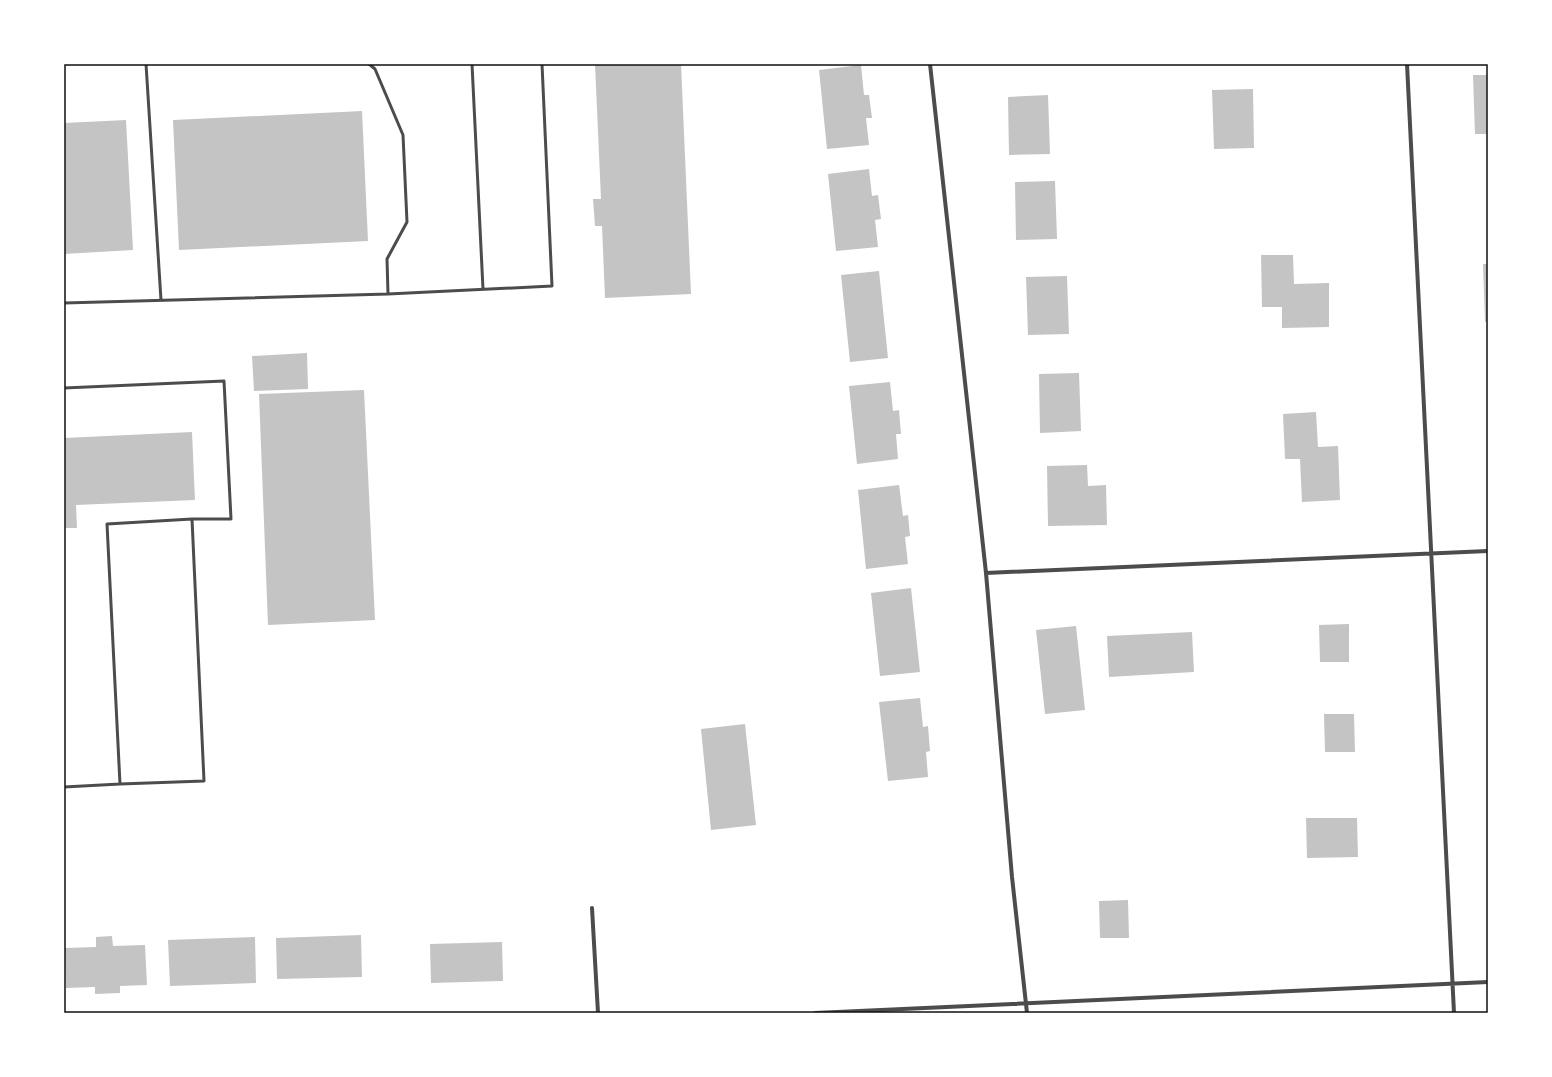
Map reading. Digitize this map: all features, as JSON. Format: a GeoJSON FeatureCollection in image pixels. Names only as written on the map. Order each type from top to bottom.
{"type":"FeatureCollection","features":[{"type":"Feature","properties":{"kind":"street"},"geometry":{"type":"LineString","coordinates":[[930,64],[986,574],[1012,877],[1027,1013]]}},
{"type":"Feature","properties":{"kind":"street"},"geometry":{"type":"LineString","coordinates":[[1407,64],[1454,1013]]}},
{"type":"Feature","properties":{"kind":"street"},"geometry":{"type":"LineString","coordinates":[[986,574],[1488,551]]}},
{"type":"Feature","properties":{"kind":"street"},"geometry":{"type":"LineString","coordinates":[[592,908],[598,1013]]}},
{"type":"Feature","properties":{"kind":"street"},"geometry":{"type":"LineString","coordinates":[[815,1013],[1026,1002],[1488,982]]}},
{"type":"Feature","properties":{"kind":"lane"},"geometry":{"type":"LineString","coordinates":[[146,64],[161,300]]}},
{"type":"Feature","properties":{"kind":"lane"},"geometry":{"type":"LineString","coordinates":[[369,64],[375,69],[403,135],[407,222],[387,259],[388,294]]}},
{"type":"Feature","properties":{"kind":"lane"},"geometry":{"type":"LineString","coordinates":[[472,64],[483,289]]}},
{"type":"Feature","properties":{"kind":"lane"},"geometry":{"type":"LineString","coordinates":[[64,303],[388,294],[552,286],[542,64]]}},
{"type":"Feature","properties":{"kind":"lane"},"geometry":{"type":"LineString","coordinates":[[64,388],[224,381],[231,519],[192,519],[107,524],[120,784]]}},
{"type":"Feature","properties":{"kind":"lane"},"geometry":{"type":"LineString","coordinates":[[64,787],[204,781],[192,519]]}},
{"type":"Feature","properties":{"kind":"building"},"geometry":{"type":"Polygon","coordinates":[[[595,64],[681,64],[691,294],[605,298],[602,226],[595,226],[593,199],[601,199],[595,64]]]}},
{"type":"Feature","properties":{"kind":"building"},"geometry":{"type":"Polygon","coordinates":[[[861,65],[864,95],[869,95],[872,118],[866,118],[869,145],[827,149],[819,70],[861,65]]]}},
{"type":"Feature","properties":{"kind":"building"},"geometry":{"type":"Polygon","coordinates":[[[1473,75],[1488,75],[1488,134],[1475,134],[1473,75]]]}},
{"type":"Feature","properties":{"kind":"building"},"geometry":{"type":"Polygon","coordinates":[[[1253,89],[1254,148],[1214,149],[1212,90],[1253,89]]]}},
{"type":"Feature","properties":{"kind":"building"},"geometry":{"type":"Polygon","coordinates":[[[1048,95],[1050,154],[1009,155],[1008,97],[1048,95]]]}},
{"type":"Feature","properties":{"kind":"building"},"geometry":{"type":"Polygon","coordinates":[[[362,111],[368,241],[179,250],[173,120],[362,111]]]}},
{"type":"Feature","properties":{"kind":"building"},"geometry":{"type":"Polygon","coordinates":[[[126,120],[133,250],[64,254],[64,123],[126,120]]]}},
{"type":"Feature","properties":{"kind":"building"},"geometry":{"type":"Polygon","coordinates":[[[869,169],[872,196],[878,195],[881,219],[875,220],[878,247],[836,251],[828,174],[869,169]]]}},
{"type":"Feature","properties":{"kind":"building"},"geometry":{"type":"Polygon","coordinates":[[[1055,181],[1057,239],[1016,240],[1015,182],[1055,181]]]}},
{"type":"Feature","properties":{"kind":"building"},"geometry":{"type":"Polygon","coordinates":[[[1261,255],[1293,255],[1294,284],[1329,283],[1329,327],[1282,328],[1282,307],[1262,307],[1261,255]]]}},
{"type":"Feature","properties":{"kind":"building"},"geometry":{"type":"Polygon","coordinates":[[[1483,264],[1488,264],[1488,322],[1485,322],[1483,264]]]}},
{"type":"Feature","properties":{"kind":"building"},"geometry":{"type":"Polygon","coordinates":[[[879,271],[888,358],[850,362],[841,275],[879,271]]]}},
{"type":"Feature","properties":{"kind":"building"},"geometry":{"type":"Polygon","coordinates":[[[1067,276],[1069,334],[1028,335],[1026,277],[1067,276]]]}},
{"type":"Feature","properties":{"kind":"building"},"geometry":{"type":"Polygon","coordinates":[[[307,353],[308,389],[254,391],[252,356],[307,353]]]}},
{"type":"Feature","properties":{"kind":"building"},"geometry":{"type":"Polygon","coordinates":[[[1079,373],[1081,431],[1040,433],[1039,374],[1079,373]]]}},
{"type":"Feature","properties":{"kind":"building"},"geometry":{"type":"Polygon","coordinates":[[[890,382],[893,411],[899,410],[901,434],[896,434],[898,459],[857,464],[849,386],[890,382]]]}},
{"type":"Feature","properties":{"kind":"building"},"geometry":{"type":"Polygon","coordinates":[[[364,390],[375,620],[268,625],[259,394],[364,390]]]}},
{"type":"Feature","properties":{"kind":"building"},"geometry":{"type":"Polygon","coordinates":[[[1316,412],[1318,447],[1338,446],[1340,500],[1302,502],[1300,459],[1285,459],[1283,414],[1316,412]]]}},
{"type":"Feature","properties":{"kind":"building"},"geometry":{"type":"Polygon","coordinates":[[[192,432],[195,500],[76,505],[77,528],[64,528],[64,438],[192,432]]]}},
{"type":"Feature","properties":{"kind":"building"},"geometry":{"type":"Polygon","coordinates":[[[1087,465],[1088,486],[1106,485],[1107,525],[1048,526],[1047,466],[1087,465]]]}},
{"type":"Feature","properties":{"kind":"building"},"geometry":{"type":"Polygon","coordinates":[[[899,485],[903,516],[908,515],[910,536],[905,537],[908,564],[866,569],[858,490],[899,485]]]}},
{"type":"Feature","properties":{"kind":"building"},"geometry":{"type":"Polygon","coordinates":[[[911,588],[920,672],[880,676],[871,593],[911,588]]]}},
{"type":"Feature","properties":{"kind":"building"},"geometry":{"type":"Polygon","coordinates":[[[1349,624],[1349,662],[1320,662],[1319,625],[1349,624]]]}},
{"type":"Feature","properties":{"kind":"building"},"geometry":{"type":"Polygon","coordinates":[[[1076,626],[1085,710],[1045,714],[1036,630],[1076,626]]]}},
{"type":"Feature","properties":{"kind":"building"},"geometry":{"type":"Polygon","coordinates":[[[1192,632],[1194,672],[1109,677],[1107,636],[1192,632]]]}},
{"type":"Feature","properties":{"kind":"building"},"geometry":{"type":"Polygon","coordinates":[[[920,698],[923,727],[928,726],[930,751],[926,752],[928,777],[888,781],[879,702],[920,698]]]}},
{"type":"Feature","properties":{"kind":"building"},"geometry":{"type":"Polygon","coordinates":[[[1324,714],[1354,714],[1355,752],[1325,752],[1324,714]]]}},
{"type":"Feature","properties":{"kind":"building"},"geometry":{"type":"Polygon","coordinates":[[[745,724],[756,825],[711,830],[701,729],[745,724]]]}},
{"type":"Feature","properties":{"kind":"building"},"geometry":{"type":"Polygon","coordinates":[[[1306,818],[1357,818],[1358,857],[1307,858],[1306,818]]]}},
{"type":"Feature","properties":{"kind":"building"},"geometry":{"type":"Polygon","coordinates":[[[1128,900],[1129,938],[1100,938],[1099,901],[1128,900]]]}},
{"type":"Feature","properties":{"kind":"building"},"geometry":{"type":"Polygon","coordinates":[[[361,935],[362,977],[277,979],[276,938],[361,935]]]}},
{"type":"Feature","properties":{"kind":"building"},"geometry":{"type":"Polygon","coordinates":[[[112,936],[113,946],[145,945],[147,985],[120,986],[120,993],[95,994],[95,987],[66,988],[65,948],[96,947],[96,937],[112,936]]]}},
{"type":"Feature","properties":{"kind":"building"},"geometry":{"type":"Polygon","coordinates":[[[255,937],[256,983],[170,986],[168,940],[255,937]]]}},
{"type":"Feature","properties":{"kind":"building"},"geometry":{"type":"Polygon","coordinates":[[[502,942],[503,981],[431,983],[430,944],[502,942]]]}}]}
